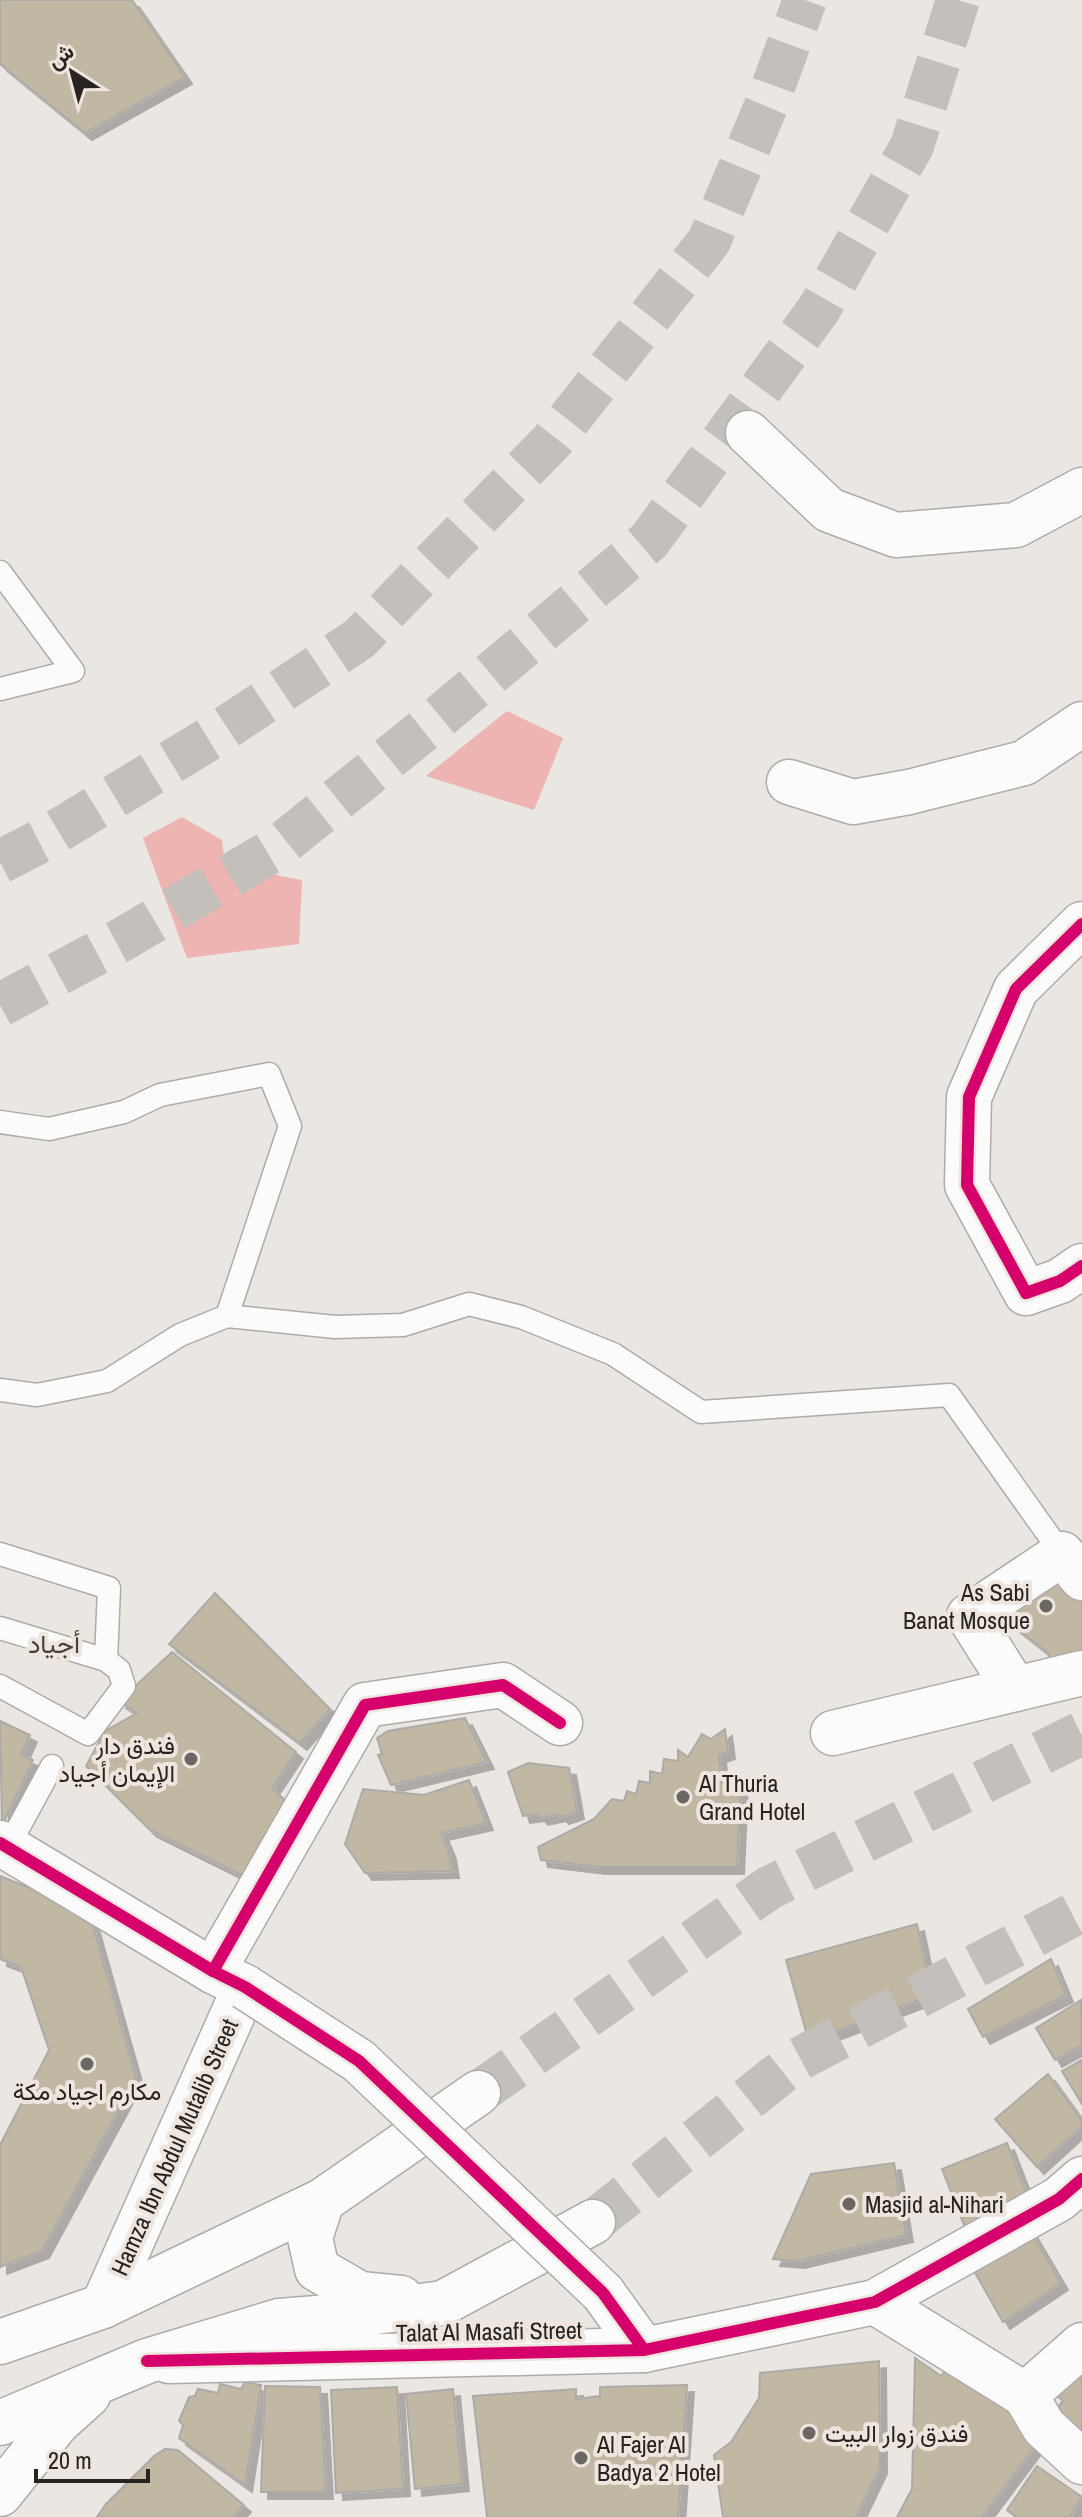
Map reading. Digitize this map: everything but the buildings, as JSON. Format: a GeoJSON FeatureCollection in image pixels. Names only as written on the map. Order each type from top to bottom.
{"type":"FeatureCollection","features":[{"type":"Feature","properties":{"kind":"street"},"geometry":{"type":"LineString","coordinates":[[748,433],[829,510],[896,535],[1016,525],[1082,490]]}},
{"type":"Feature","properties":{"kind":"street"},"geometry":{"type":"LineString","coordinates":[[789,782],[853,802],[895,794],[1024,763],[1082,724]]}},
{"type":"Feature","properties":{"kind":"street"},"geometry":{"type":"LineString","coordinates":[[1082,924],[1016,989],[1010,1002],[969,1097],[967,1185],[1026,1293],[1060,1281],[1082,1266]]}},
{"type":"Feature","properties":{"kind":"street"},"geometry":{"type":"LineString","coordinates":[[1015,1689],[969,1616],[1072,1566]]}},
{"type":"Feature","properties":{"kind":"street"},"geometry":{"type":"LineString","coordinates":[[833,1733],[1082,1673]]}},
{"type":"Feature","properties":{"kind":"street","name":"Hamza Ibn Abdul Mutalib Street"},"geometry":{"type":"LineString","coordinates":[[103,2306],[229,1979],[365,1705],[503,1685],[560,1723]]}},
{"type":"Feature","properties":{"kind":"street"},"geometry":{"type":"LineString","coordinates":[[4,1845],[229,1979],[359,2061],[603,2293],[644,2350]]}},
{"type":"Feature","properties":{"kind":"street"},"geometry":{"type":"LineString","coordinates":[[0,2342],[103,2306],[322,2201],[478,2093]]}},
{"type":"Feature","properties":{"kind":"street","name":"Talat Al Masafi Street"},"geometry":{"type":"LineString","coordinates":[[147,2361],[644,2350],[875,2302],[1059,2199],[1082,2179]]}},
{"type":"Feature","properties":{"kind":"street"},"geometry":{"type":"LineString","coordinates":[[322,2201],[310,2238],[317,2269],[360,2294],[443,2303]]}},
{"type":"Feature","properties":{"kind":"street"},"geometry":{"type":"LineString","coordinates":[[0,2423],[147,2361],[279,2321],[443,2303],[593,2222]]}},
{"type":"Feature","properties":{"kind":"street"},"geometry":{"type":"LineString","coordinates":[[875,2302],[1025,2395],[1044,2427],[1082,2462]]}},
{"type":"Feature","properties":{"kind":"street"},"geometry":{"type":"LineString","coordinates":[[1025,2395],[1082,2345]]}},
{"type":"Feature","properties":{"kind":"street"},"geometry":{"type":"LineString","coordinates":[[0,2494],[57,2423],[107,2378]]}},
{"type":"Feature","properties":{"kind":"lane"},"geometry":{"type":"LineString","coordinates":[[0,572],[73,671],[0,689]]}},
{"type":"Feature","properties":{"kind":"lane"},"geometry":{"type":"LineString","coordinates":[[0,1122],[49,1129],[124,1112],[160,1095],[269,1074],[290,1126],[227,1316]]}},
{"type":"Feature","properties":{"kind":"lane"},"geometry":{"type":"LineString","coordinates":[[0,1390],[37,1395],[107,1381],[180,1335],[227,1316],[335,1327],[403,1325],[469,1304],[521,1317],[613,1354],[701,1412],[949,1395],[1072,1566]]}},
{"type":"Feature","properties":{"kind":"lane"},"geometry":{"type":"LineString","coordinates":[[1,1558],[109,1588],[106,1660]]}},
{"type":"Feature","properties":{"kind":"lane"},"geometry":{"type":"LineString","coordinates":[[0,1628],[106,1660],[119,1670],[124,1686],[88,1734],[0,1686]]}},
{"type":"Feature","properties":{"kind":"lane"},"geometry":{"type":"LineString","coordinates":[[4,1845],[52,1766]]}},
{"type":"Feature","properties":{"kind":"shaded area"},"geometry":{"type":"Polygon","coordinates":[[[507,711],[563,738],[534,810],[426,776],[507,711]]]}},
{"type":"Feature","properties":{"kind":"shaded area"},"geometry":{"type":"Polygon","coordinates":[[[182,817],[222,840],[225,865],[302,880],[299,944],[187,958],[143,838],[182,817]]]}},
{"type":"Feature","properties":{"kind":"tunnel"},"geometry":{"type":"LineString","coordinates":[[0,862],[41,841],[209,739],[359,639],[552,441],[709,241],[766,106],[805,0]]}},
{"type":"Feature","properties":{"kind":"tunnel"},"geometry":{"type":"LineString","coordinates":[[0,1005],[118,942],[277,848],[425,729],[649,541],[819,309],[912,146],[958,0]]}},
{"type":"Feature","properties":{"kind":"tunnel"},"geometry":{"type":"LineString","coordinates":[[478,2093],[769,1888],[1082,1733]]}},
{"type":"Feature","properties":{"kind":"tunnel"},"geometry":{"type":"LineString","coordinates":[[593,2222],[797,2060],[1082,1910]]}},
{"type":"Feature","properties":{"kind":"cycle path"},"geometry":{"type":"LineString","coordinates":[[1082,924],[1016,989],[969,1097],[967,1185],[1026,1293],[1060,1281],[1082,1266]]}},
{"type":"Feature","properties":{"kind":"cycle path"},"geometry":{"type":"LineString","coordinates":[[213,1971],[365,1705],[503,1685],[560,1723]]}},
{"type":"Feature","properties":{"kind":"cycle path"},"geometry":{"type":"LineString","coordinates":[[0,1843],[213,1971],[245,1987],[359,2061],[603,2293],[644,2350]]}},
{"type":"Feature","properties":{"kind":"cycle path"},"geometry":{"type":"LineString","coordinates":[[147,2361],[644,2350],[875,2302],[1059,2199],[1082,2179]]}},
{"type":"Feature","properties":{"kind":"place","name":"As Sabi Banat Mosque"},"geometry":{"type":"Point","coordinates":[1046,1606]}},
{"type":"Feature","properties":{"kind":"place","name":"فندق دار الإيمان أجياد"},"geometry":{"type":"Point","coordinates":[191,1759]}},
{"type":"Feature","properties":{"kind":"place","name":"Al Thuria Grand Hotel"},"geometry":{"type":"Point","coordinates":[683,1797]}},
{"type":"Feature","properties":{"kind":"place","name":"مكارم اجياد مكة"},"geometry":{"type":"Point","coordinates":[87,2064]}},
{"type":"Feature","properties":{"kind":"place","name":"Masjid al-Nihari"},"geometry":{"type":"Point","coordinates":[849,2204]}},
{"type":"Feature","properties":{"kind":"place","name":"فندق زوار البيت"},"geometry":{"type":"Point","coordinates":[809,2433]}},
{"type":"Feature","properties":{"kind":"place","name":"Al Fajer Al Badya 2 Hotel"},"geometry":{"type":"Point","coordinates":[581,2458]}},
{"type":"Feature","properties":{"kind":"district","name":"أجياد"},"geometry":{"type":"Point","coordinates":[54,1643]}}]}
